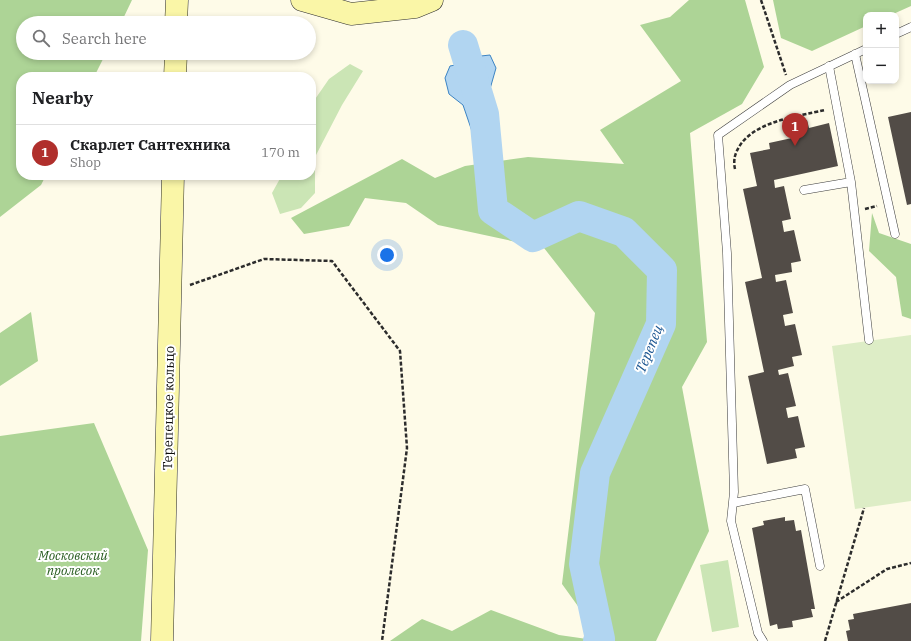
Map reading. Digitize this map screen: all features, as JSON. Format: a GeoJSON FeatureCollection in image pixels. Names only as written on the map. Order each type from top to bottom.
{"type":"FeatureCollection","features":[{"type":"Feature","properties":{"kind":"street"},"geometry":{"type":"LineString","coordinates":[[176,16],[177,0]]}},
{"type":"Feature","properties":{"kind":"street"},"geometry":{"type":"LineString","coordinates":[[302,0],[351,14],[415,7],[432,0]]}},
{"type":"Feature","properties":{"kind":"street"},"geometry":{"type":"LineString","coordinates":[[175,72],[176,60]]}},
{"type":"Feature","properties":{"kind":"street","name":"Терепецкое кольцо"},"geometry":{"type":"LineString","coordinates":[[162,641],[173,180]]}},
{"type":"Feature","properties":{"kind":"lane"},"geometry":{"type":"LineString","coordinates":[[899,33],[911,27]]}},
{"type":"Feature","properties":{"kind":"lane"},"geometry":{"type":"LineString","coordinates":[[763,641],[758,633],[731,521],[734,492],[727,253],[718,135],[790,84],[863,50]]}},
{"type":"Feature","properties":{"kind":"lane"},"geometry":{"type":"LineString","coordinates":[[855,54],[894,234]]}},
{"type":"Feature","properties":{"kind":"lane"},"geometry":{"type":"LineString","coordinates":[[829,66],[851,182],[869,340]]}},
{"type":"Feature","properties":{"kind":"lane"},"geometry":{"type":"LineString","coordinates":[[804,190],[851,182]]}},
{"type":"Feature","properties":{"kind":"lane"},"geometry":{"type":"LineString","coordinates":[[733,503],[805,489],[820,566]]}},
{"type":"Feature","properties":{"kind":"path"},"geometry":{"type":"LineString","coordinates":[[761,0],[790,84]]}},
{"type":"Feature","properties":{"kind":"path"},"geometry":{"type":"LineString","coordinates":[[735,171],[734,157],[740,145],[750,134],[778,120],[837,107]]}},
{"type":"Feature","properties":{"kind":"path"},"geometry":{"type":"LineString","coordinates":[[854,211],[888,204]]}},
{"type":"Feature","properties":{"kind":"path"},"geometry":{"type":"LineString","coordinates":[[170,292],[264,260],[332,261],[400,351],[407,448],[382,641]]}},
{"type":"Feature","properties":{"kind":"path"},"geometry":{"type":"LineString","coordinates":[[825,641],[864,508]]}},
{"type":"Feature","properties":{"kind":"path"},"geometry":{"type":"LineString","coordinates":[[836,602],[887,570],[911,563]]}},
{"type":"Feature","properties":{"kind":"green space"},"geometry":{"type":"Polygon","coordinates":[[[0,0],[132,0],[124,16],[16,16],[16,60],[102,60],[96,72],[16,72],[16,180],[44,180],[41,185],[0,217],[0,0]]]}},
{"type":"Feature","properties":{"kind":"green space"},"geometry":{"type":"Polygon","coordinates":[[[689,0],[745,0],[764,67],[742,104],[690,133],[707,342],[682,387],[709,531],[656,641],[603,641],[562,584],[595,313],[544,248],[438,225],[406,203],[365,198],[349,226],[304,234],[291,218],[402,159],[435,178],[465,166],[528,157],[624,164],[600,130],[681,81],[640,25],[670,17],[689,0]]]}},
{"type":"Feature","properties":{"kind":"green space"},"geometry":{"type":"Polygon","coordinates":[[[773,0],[911,0],[911,6],[898,12],[863,12],[863,27],[812,51],[781,38],[773,0]]]}},
{"type":"Feature","properties":{"kind":"green space"},"geometry":{"type":"Polygon","coordinates":[[[350,64],[363,71],[342,105],[316,155],[316,98],[329,79],[350,64]]]}},
{"type":"Feature","properties":{"kind":"green space"},"geometry":{"type":"Polygon","coordinates":[[[279,180],[315,180],[315,193],[301,208],[280,214],[272,193],[279,180]]]}},
{"type":"Feature","properties":{"kind":"green space"},"geometry":{"type":"Polygon","coordinates":[[[872,213],[879,233],[911,244],[911,319],[902,316],[896,277],[869,251],[872,213]]]}},
{"type":"Feature","properties":{"kind":"green space"},"geometry":{"type":"Polygon","coordinates":[[[31,312],[38,361],[0,386],[0,333],[31,312]]]}},
{"type":"Feature","properties":{"kind":"green space"},"geometry":{"type":"Polygon","coordinates":[[[911,335],[911,501],[855,509],[832,346],[911,335]]]}},
{"type":"Feature","properties":{"kind":"green space","name":"Московский пролесок"},"geometry":{"type":"Polygon","coordinates":[[[94,423],[148,550],[141,641],[0,641],[0,436],[94,423]]]}},
{"type":"Feature","properties":{"kind":"green space"},"geometry":{"type":"Polygon","coordinates":[[[728,560],[739,627],[712,632],[700,565],[728,560]]]}},
{"type":"Feature","properties":{"kind":"green space"},"geometry":{"type":"Polygon","coordinates":[[[491,610],[559,635],[601,641],[390,641],[422,619],[452,631],[491,610]]]}},
{"type":"Feature","properties":{"kind":"water"},"geometry":{"type":"Polygon","coordinates":[[[463,45],[472,57],[490,55],[496,68],[490,89],[489,162],[477,146],[463,105],[449,94],[445,78],[450,66],[461,64],[463,45]]]}},
{"type":"Feature","properties":{"kind":"building"},"geometry":{"type":"Polygon","coordinates":[[[911,112],[911,204],[907,205],[888,117],[911,112]]]}},
{"type":"Feature","properties":{"kind":"building"},"geometry":{"type":"Polygon","coordinates":[[[807,120],[809,128],[829,123],[838,166],[774,180],[775,188],[784,186],[791,219],[782,221],[784,232],[794,230],[801,261],[791,263],[792,272],[775,275],[776,282],[786,280],[793,313],[783,315],[785,326],[795,324],[802,355],[792,357],[794,366],[778,370],[779,375],[788,373],[796,406],[786,408],[788,418],[798,416],[805,447],[795,449],[797,458],[767,464],[748,376],[764,372],[745,282],[762,278],[743,189],[757,186],[750,153],[770,149],[769,143],[792,138],[789,124],[807,120]]]}},
{"type":"Feature","properties":{"kind":"building"},"geometry":{"type":"Polygon","coordinates":[[[785,517],[785,521],[794,520],[796,531],[801,530],[815,609],[811,609],[813,617],[792,621],[793,627],[778,629],[777,624],[770,626],[752,528],[764,525],[763,521],[785,517]]]}},
{"type":"Feature","properties":{"kind":"building"},"geometry":{"type":"Polygon","coordinates":[[[911,603],[911,641],[848,641],[846,631],[850,630],[848,620],[854,619],[853,614],[911,603]]]}},
{"type":"Feature","properties":{"kind":"waterway","name":"Терепец"},"geometry":{"type":"LineString","coordinates":[[463,45],[484,114],[493,210],[533,237],[579,216],[624,232],[662,270],[661,324],[595,473],[584,564],[600,639],[598,641]]}},
{"type":"Feature","properties":{"kind":"place","name":"Скарлет Сантехника"},"geometry":{"type":"Point","coordinates":[795,146]}}]}
